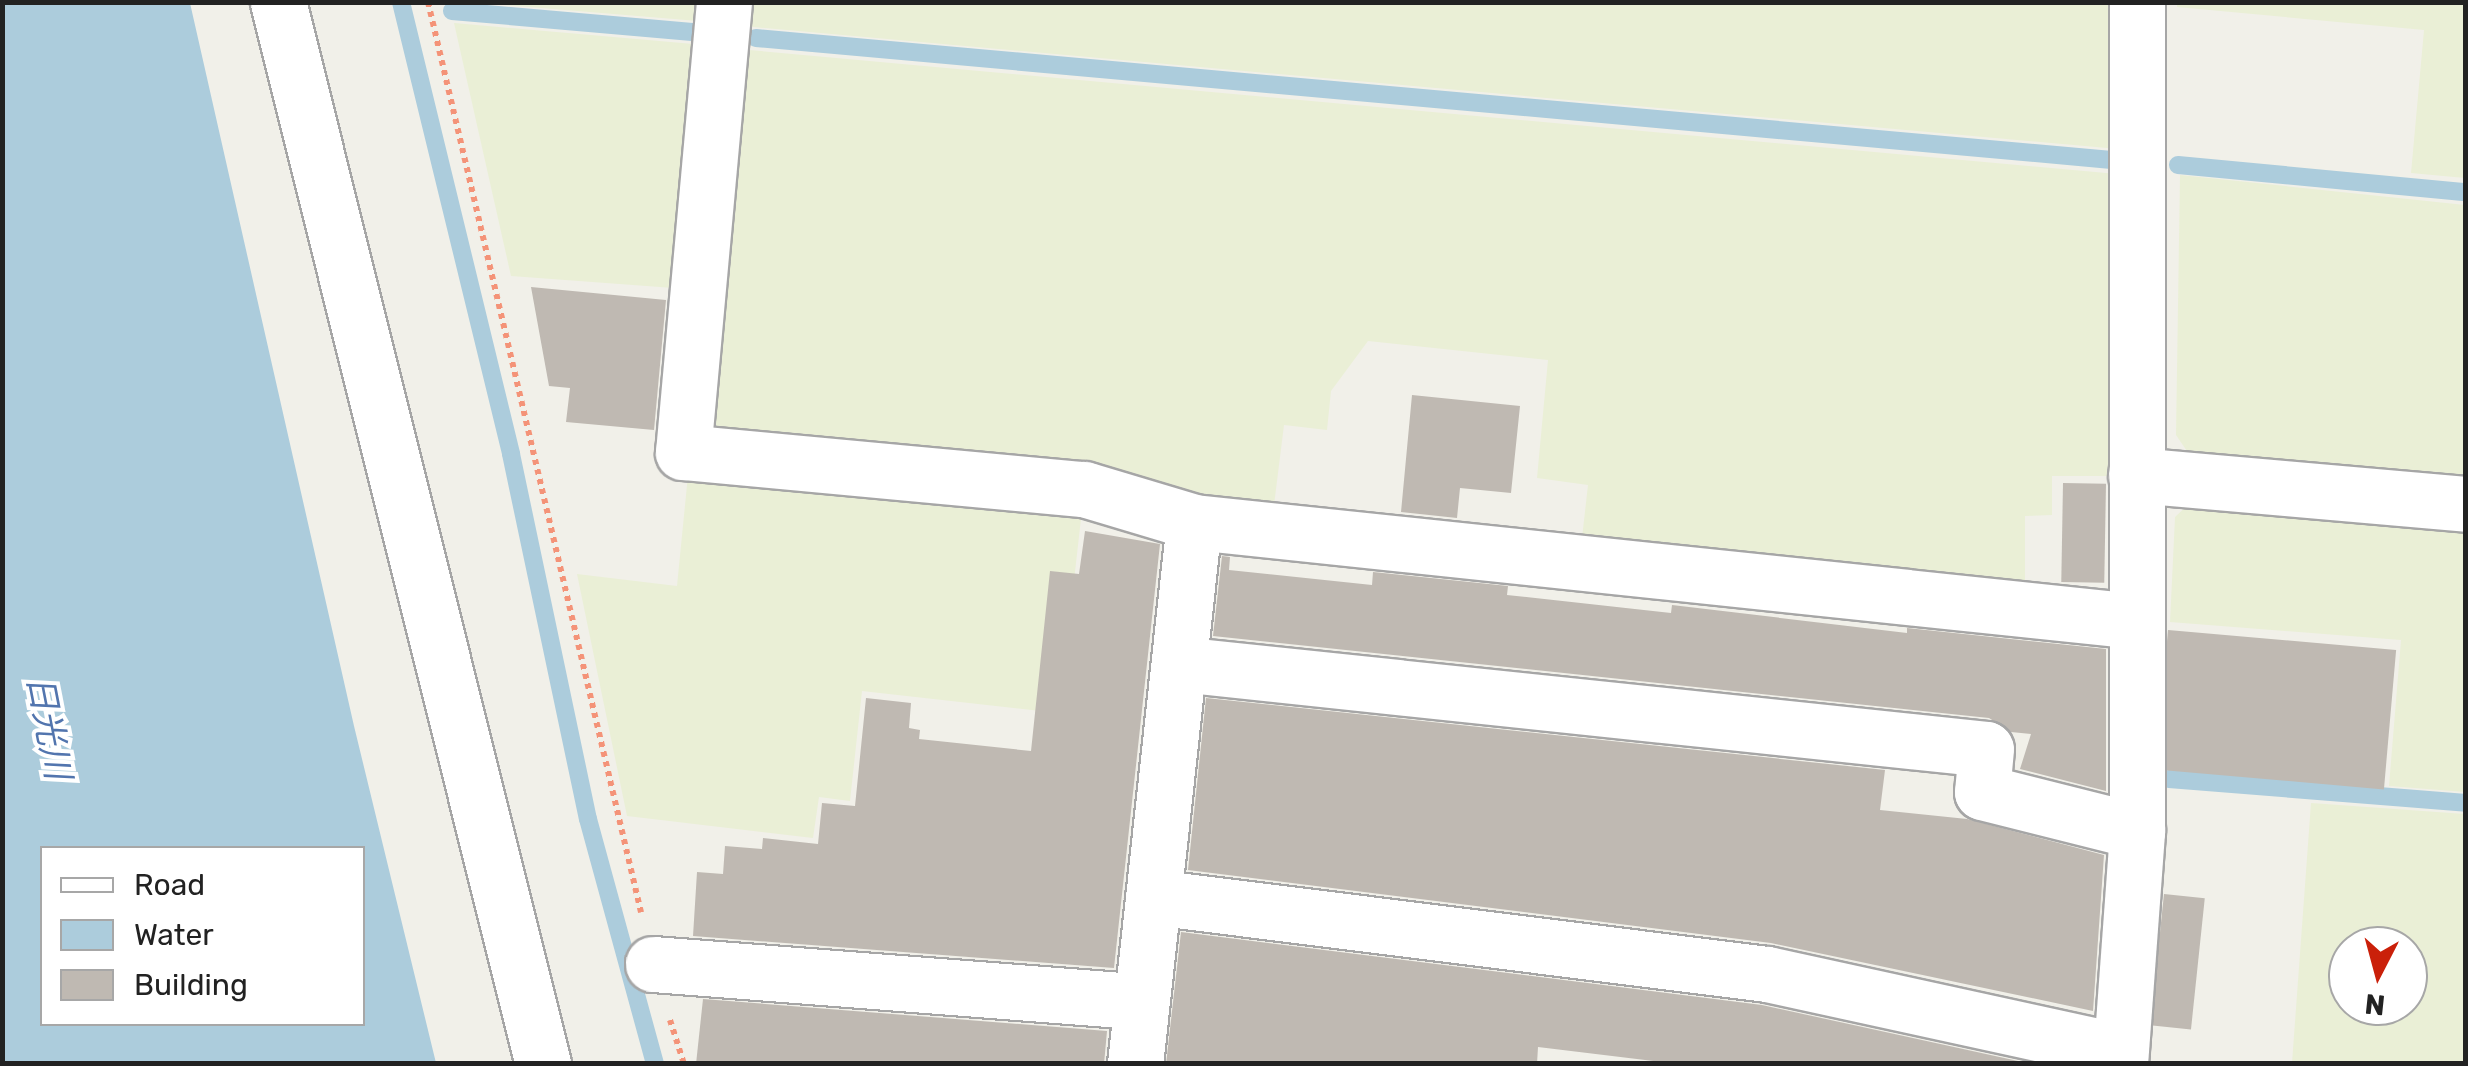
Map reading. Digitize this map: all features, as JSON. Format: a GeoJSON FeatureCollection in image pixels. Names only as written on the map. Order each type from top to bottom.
{"type":"FeatureCollection","features":[{"type":"Feature","properties":{"kind":"street"},"geometry":{"type":"LineString","coordinates":[[278,2],[543,1064]]}},
{"type":"Feature","properties":{"kind":"street"},"geometry":{"type":"LineString","coordinates":[[724,2],[683,452],[1084,490],[1194,522],[2136,621]]}},
{"type":"Feature","properties":{"kind":"street"},"geometry":{"type":"LineString","coordinates":[[1153,897],[1767,974],[2119,1057],[2137,831],[2138,2]]}},
{"type":"Feature","properties":{"kind":"street"},"geometry":{"type":"LineString","coordinates":[[2136,475],[2466,504]]}},
{"type":"Feature","properties":{"kind":"street"},"geometry":{"type":"LineString","coordinates":[[1135,1064],[1194,522]]}},
{"type":"Feature","properties":{"kind":"street"},"geometry":{"type":"LineString","coordinates":[[1179,664],[1986,748],[1982,792],[2137,831]]}},
{"type":"Feature","properties":{"kind":"street"},"geometry":{"type":"LineString","coordinates":[[654,964],[1142,1002]]}},
{"type":"Feature","properties":{"kind":"path"},"geometry":{"type":"LineString","coordinates":[[428,2],[654,964],[684,1064]]}},
{"type":"Feature","properties":{"kind":"green space"},"geometry":{"type":"Polygon","coordinates":[[[744,2],[2119,3],[2118,149],[742,26],[744,2]]]}},
{"type":"Feature","properties":{"kind":"green space"},"geometry":{"type":"Polygon","coordinates":[[[2177,2],[2465,3],[2465,178],[2411,173],[2424,30],[2177,7],[2177,2]]]}},
{"type":"Feature","properties":{"kind":"green space"},"geometry":{"type":"Polygon","coordinates":[[[480,3],[712,3],[710,22],[480,3]]]}},
{"type":"Feature","properties":{"kind":"green space"},"geometry":{"type":"Polygon","coordinates":[[[454,23],[705,45],[687,289],[511,276],[454,23]]]}},
{"type":"Feature","properties":{"kind":"green space"},"geometry":{"type":"Polygon","coordinates":[[[738,49],[2117,174],[2116,476],[2052,476],[2052,515],[2025,516],[2025,585],[1582,538],[1588,485],[1537,478],[1548,360],[1368,341],[1331,391],[1327,430],[1284,425],[1274,505],[720,440],[701,414],[738,49]]]}},
{"type":"Feature","properties":{"kind":"green space"},"geometry":{"type":"Polygon","coordinates":[[[2180,175],[2465,205],[2465,484],[2191,457],[2176,435],[2180,175]]]}},
{"type":"Feature","properties":{"kind":"green space"},"geometry":{"type":"Polygon","coordinates":[[[688,475],[1082,510],[1059,713],[862,691],[850,801],[819,797],[813,838],[627,816],[577,574],[677,586],[688,475]]]}},
{"type":"Feature","properties":{"kind":"green space"},"geometry":{"type":"Polygon","coordinates":[[[2192,501],[2465,527],[2465,792],[2389,786],[2401,640],[2170,622],[2175,517],[2192,501]]]}},
{"type":"Feature","properties":{"kind":"green space"},"geometry":{"type":"Polygon","coordinates":[[[2311,803],[2465,814],[2465,1063],[2292,1063],[2311,803]]]}},
{"type":"Feature","properties":{"kind":"water","name":"日光川"},"geometry":{"type":"Polygon","coordinates":[[[2,3],[190,3],[354,726],[436,1063],[3,1063],[2,3]]]}},
{"type":"Feature","properties":{"kind":"building"},"geometry":{"type":"Polygon","coordinates":[[[531,287],[666,300],[654,430],[566,422],[570,388],[549,386],[531,287]]]}},
{"type":"Feature","properties":{"kind":"building"},"geometry":{"type":"Polygon","coordinates":[[[1412,395],[1520,406],[1511,493],[1460,488],[1457,518],[1401,512],[1412,395]]]}},
{"type":"Feature","properties":{"kind":"building"},"geometry":{"type":"Polygon","coordinates":[[[2063,483],[2106,484],[2104,583],[2061,582],[2063,483]]]}},
{"type":"Feature","properties":{"kind":"building"},"geometry":{"type":"Polygon","coordinates":[[[1085,531],[1160,544],[1114,968],[693,936],[697,872],[723,874],[725,846],[762,849],[763,838],[818,844],[822,803],[855,806],[866,698],[911,703],[909,728],[920,730],[919,739],[1031,751],[1050,571],[1079,574],[1085,531]]]}},
{"type":"Feature","properties":{"kind":"building"},"geometry":{"type":"Polygon","coordinates":[[[1222,556],[1230,557],[1229,570],[1372,585],[1373,572],[1508,586],[1507,595],[1671,613],[1672,605],[1907,633],[1907,628],[2106,649],[2106,791],[2020,769],[2031,734],[2011,732],[1989,718],[1213,636],[1222,556]]]}},
{"type":"Feature","properties":{"kind":"building"},"geometry":{"type":"Polygon","coordinates":[[[2168,630],[2396,650],[2384,789],[2156,769],[2168,630]]]}},
{"type":"Feature","properties":{"kind":"building"},"geometry":{"type":"Polygon","coordinates":[[[1206,698],[1885,770],[1880,810],[1967,819],[2104,855],[2093,1011],[1771,943],[1188,870],[1206,698]]]}},
{"type":"Feature","properties":{"kind":"building"},"geometry":{"type":"Polygon","coordinates":[[[2164,894],[2205,898],[2191,1030],[2150,1025],[2164,894]]]}},
{"type":"Feature","properties":{"kind":"building"},"geometry":{"type":"Polygon","coordinates":[[[1181,932],[1762,1005],[2018,1061],[1678,1064],[1538,1047],[1537,1064],[1166,1064],[1181,932]]]}},
{"type":"Feature","properties":{"kind":"building"},"geometry":{"type":"Polygon","coordinates":[[[703,999],[1107,1031],[1104,1064],[696,1064],[703,999]]]}},
{"type":"Feature","properties":{"kind":"waterway"},"geometry":{"type":"LineString","coordinates":[[401,2],[511,454],[588,819],[655,1064]]}},
{"type":"Feature","properties":{"kind":"waterway"},"geometry":{"type":"LineString","coordinates":[[452,11],[692,32]]}},
{"type":"Feature","properties":{"kind":"waterway"},"geometry":{"type":"LineString","coordinates":[[756,38],[2112,160]]}},
{"type":"Feature","properties":{"kind":"waterway"},"geometry":{"type":"LineString","coordinates":[[2178,165],[2466,192]]}},
{"type":"Feature","properties":{"kind":"waterway"},"geometry":{"type":"LineString","coordinates":[[2169,779],[2466,803]]}}]}
